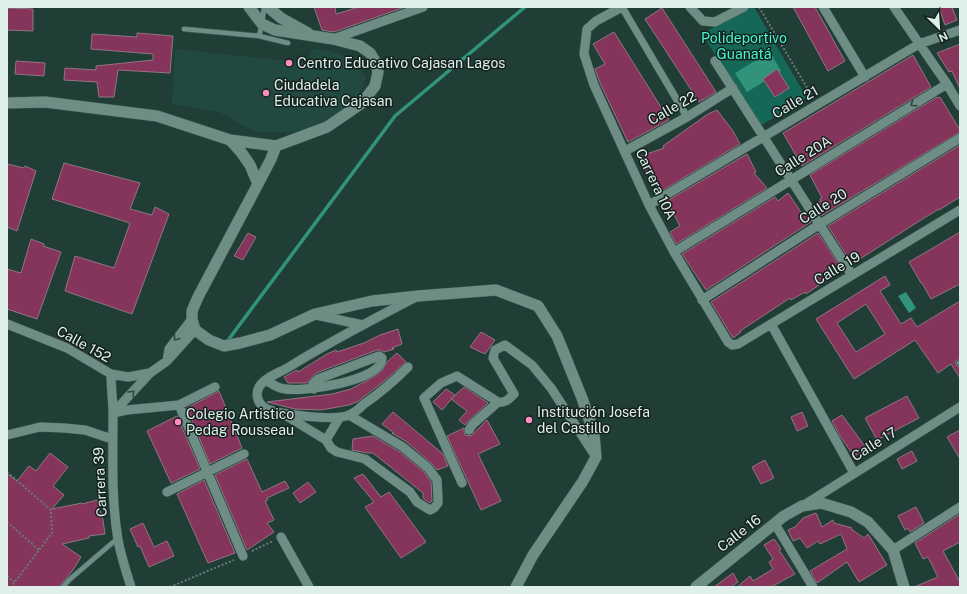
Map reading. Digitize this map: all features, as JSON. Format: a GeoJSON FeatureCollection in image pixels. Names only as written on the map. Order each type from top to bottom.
{"type":"FeatureCollection","features":[{"type":"Feature","properties":{"kind":"street"},"geometry":{"type":"LineString","coordinates":[[7,103],[46,102],[157,116],[230,140],[276,146],[327,127],[362,103],[375,86],[378,72],[375,61],[370,53],[360,46],[333,39],[313,36],[274,35],[262,24],[249,7]]}},
{"type":"Feature","properties":{"kind":"street"},"geometry":{"type":"LineString","coordinates":[[268,7],[279,16],[313,36]]}},
{"type":"Feature","properties":{"kind":"street"},"geometry":{"type":"LineString","coordinates":[[333,39],[423,7]]}},
{"type":"Feature","properties":{"kind":"street"},"geometry":{"type":"LineString","coordinates":[[622,7],[687,117]]}},
{"type":"Feature","properties":{"kind":"street","name":"Carrera 10A"},"geometry":{"type":"LineString","coordinates":[[622,7],[596,21],[587,29],[584,54],[586,62],[594,84],[648,206],[728,342]]}},
{"type":"Feature","properties":{"kind":"street"},"geometry":{"type":"LineString","coordinates":[[690,7],[704,21],[715,22],[744,7]]}},
{"type":"Feature","properties":{"kind":"street"},"geometry":{"type":"LineString","coordinates":[[823,7],[865,77]]}},
{"type":"Feature","properties":{"kind":"street"},"geometry":{"type":"LineString","coordinates":[[894,7],[960,106]]}},
{"type":"Feature","properties":{"kind":"street","name":"Calle 21"},"geometry":{"type":"LineString","coordinates":[[648,206],[919,44],[960,30]]}},
{"type":"Feature","properties":{"kind":"street"},"geometry":{"type":"LineString","coordinates":[[715,61],[852,275]]}},
{"type":"Feature","properties":{"kind":"street","name":"Calle 20A"},"geometry":{"type":"LineString","coordinates":[[674,252],[946,84]]}},
{"type":"Feature","properties":{"kind":"street","name":"Calle 22"},"geometry":{"type":"LineString","coordinates":[[625,152],[687,117],[733,88]]}},
{"type":"Feature","properties":{"kind":"street","name":"Calle 20"},"geometry":{"type":"LineString","coordinates":[[702,300],[820,224],[960,138]]}},
{"type":"Feature","properties":{"kind":"street"},"geometry":{"type":"LineString","coordinates":[[230,140],[250,165],[258,184]]}},
{"type":"Feature","properties":{"kind":"street"},"geometry":{"type":"LineString","coordinates":[[276,146],[271,159],[198,297],[192,311],[194,325],[209,340],[224,346],[270,335],[315,314],[372,301],[496,290],[538,306],[557,336],[582,398],[594,434],[596,457],[583,481],[533,555],[516,587]]}},
{"type":"Feature","properties":{"kind":"street","name":"Calle 19"},"geometry":{"type":"LineString","coordinates":[[728,342],[732,345],[738,344],[960,210]]}},
{"type":"Feature","properties":{"kind":"street"},"geometry":{"type":"LineString","coordinates":[[282,413],[326,440],[331,448],[337,452],[365,459],[410,492],[417,502],[430,510],[434,508],[438,503],[437,480],[428,468],[403,447],[344,416],[306,416],[282,413],[265,408],[258,402],[257,395],[259,388],[266,380],[318,348],[418,296]]}},
{"type":"Feature","properties":{"kind":"street"},"geometry":{"type":"LineString","coordinates":[[315,314],[363,325]]}},
{"type":"Feature","properties":{"kind":"street","name":"Calle 152"},"geometry":{"type":"LineString","coordinates":[[7,324],[67,348],[111,374],[128,377],[150,373]]}},
{"type":"Feature","properties":{"kind":"street"},"geometry":{"type":"LineString","coordinates":[[771,324],[854,473]]}},
{"type":"Feature","properties":{"kind":"street"},"geometry":{"type":"LineString","coordinates":[[113,413],[150,373],[167,361],[169,349],[194,325]]}},
{"type":"Feature","properties":{"kind":"street"},"geometry":{"type":"LineString","coordinates":[[469,430],[473,424],[498,402],[509,400],[514,394],[493,358],[495,350],[506,345],[532,365],[551,388],[596,457]]}},
{"type":"Feature","properties":{"kind":"street"},"geometry":{"type":"LineString","coordinates":[[266,380],[279,388],[287,390],[314,389],[353,381],[379,366],[382,362],[382,358],[379,356],[318,379],[313,384],[314,389]]}},
{"type":"Feature","properties":{"kind":"street"},"geometry":{"type":"LineString","coordinates":[[326,440],[344,416],[386,389],[408,367]]}},
{"type":"Feature","properties":{"kind":"street","name":"Carrera 39"},"geometry":{"type":"LineString","coordinates":[[111,374],[115,510],[118,538],[127,585]]}},
{"type":"Feature","properties":{"kind":"street"},"geometry":{"type":"LineString","coordinates":[[462,483],[424,398],[441,383],[457,376],[498,402]]}},
{"type":"Feature","properties":{"kind":"street"},"geometry":{"type":"LineString","coordinates":[[113,413],[127,410],[179,406],[215,387]]}},
{"type":"Feature","properties":{"kind":"street"},"geometry":{"type":"LineString","coordinates":[[179,406],[243,556]]}},
{"type":"Feature","properties":{"kind":"street","name":"Calle 17"},"geometry":{"type":"LineString","coordinates":[[802,506],[960,407]]}},
{"type":"Feature","properties":{"kind":"street"},"geometry":{"type":"LineString","coordinates":[[7,435],[40,428],[64,428],[85,430],[112,439]]}},
{"type":"Feature","properties":{"kind":"street"},"geometry":{"type":"LineString","coordinates":[[167,492],[244,454]]}},
{"type":"Feature","properties":{"kind":"street"},"geometry":{"type":"LineString","coordinates":[[802,506],[821,503],[851,512],[868,522],[892,550],[904,587]]}},
{"type":"Feature","properties":{"kind":"street","name":"Calle 16"},"geometry":{"type":"LineString","coordinates":[[696,587],[784,516],[802,506]]}},
{"type":"Feature","properties":{"kind":"street"},"geometry":{"type":"LineString","coordinates":[[892,550],[960,507]]}},
{"type":"Feature","properties":{"kind":"street"},"geometry":{"type":"LineString","coordinates":[[775,524],[813,587]]}},
{"type":"Feature","properties":{"kind":"street"},"geometry":{"type":"LineString","coordinates":[[280,537],[309,587]]}},
{"type":"Feature","properties":{"kind":"lane"},"geometry":{"type":"LineString","coordinates":[[259,36],[264,7]]}},
{"type":"Feature","properties":{"kind":"lane"},"geometry":{"type":"LineString","coordinates":[[274,35],[279,16]]}},
{"type":"Feature","properties":{"kind":"lane"},"geometry":{"type":"LineString","coordinates":[[184,29],[259,36],[274,35],[288,43]]}},
{"type":"Feature","properties":{"kind":"lane"},"geometry":{"type":"LineString","coordinates":[[63,587],[69,580],[118,538]]}},
{"type":"Feature","properties":{"kind":"path"},"geometry":{"type":"LineString","coordinates":[[759,7],[818,105]]}},
{"type":"Feature","properties":{"kind":"path"},"geometry":{"type":"LineString","coordinates":[[7,472],[51,510],[52,533],[10,587]]}},
{"type":"Feature","properties":{"kind":"path"},"geometry":{"type":"LineString","coordinates":[[7,522],[39,550]]}},
{"type":"Feature","properties":{"kind":"path"},"geometry":{"type":"LineString","coordinates":[[170,587],[243,556],[280,537]]}},
{"type":"Feature","properties":{"kind":"path"},"geometry":{"type":"LineString","coordinates":[[7,576],[14,582]]}},
{"type":"Feature","properties":{"kind":"shaded area","name":"Ciudadela Educativa Cajasan"},"geometry":{"type":"Polygon","coordinates":[[[175,49],[308,63],[312,49],[330,51],[352,58],[366,77],[363,87],[356,99],[327,124],[290,132],[256,132],[219,112],[172,104],[175,49]]]}},
{"type":"Feature","properties":{"kind":"shaded area"},"geometry":{"type":"Polygon","coordinates":[[[770,52],[781,71],[747,92],[735,73],[770,52]]]}},
{"type":"Feature","properties":{"kind":"shaded area"},"geometry":{"type":"Polygon","coordinates":[[[906,292],[916,308],[909,313],[898,296],[906,292]]]}},
{"type":"Feature","properties":{"kind":"green space","name":"Polideportivo Guanatá"},"geometry":{"type":"Polygon","coordinates":[[[749,7],[754,7],[807,98],[760,126],[702,34],[749,7]]]}},
{"type":"Feature","properties":{"kind":"building"},"geometry":{"type":"Polygon","coordinates":[[[314,7],[335,7],[336,14],[359,7],[405,7],[334,32],[322,30],[314,7]]]}},
{"type":"Feature","properties":{"kind":"building"},"geometry":{"type":"Polygon","coordinates":[[[793,7],[815,7],[845,61],[828,71],[793,7]]]}},
{"type":"Feature","properties":{"kind":"building"},"geometry":{"type":"Polygon","coordinates":[[[939,7],[952,7],[957,20],[945,25],[939,7]]]}},
{"type":"Feature","properties":{"kind":"building"},"geometry":{"type":"Polygon","coordinates":[[[7,8],[33,9],[33,31],[7,30],[7,8]]]}},
{"type":"Feature","properties":{"kind":"building"},"geometry":{"type":"Polygon","coordinates":[[[662,8],[716,92],[699,102],[645,19],[662,8]]]}},
{"type":"Feature","properties":{"kind":"building"},"geometry":{"type":"Polygon","coordinates":[[[614,32],[669,120],[628,142],[600,83],[595,69],[605,64],[593,44],[614,32]]]}},
{"type":"Feature","properties":{"kind":"building"},"geometry":{"type":"Polygon","coordinates":[[[137,33],[173,36],[170,73],[118,70],[114,97],[99,97],[97,82],[64,80],[65,68],[96,70],[96,66],[153,60],[153,54],[91,49],[92,34],[137,37],[137,33]]]}},
{"type":"Feature","properties":{"kind":"building"},"geometry":{"type":"Polygon","coordinates":[[[960,44],[960,89],[952,71],[949,72],[937,53],[960,44]]]}},
{"type":"Feature","properties":{"kind":"building"},"geometry":{"type":"Polygon","coordinates":[[[913,55],[931,87],[802,166],[783,133],[913,55]]]}},
{"type":"Feature","properties":{"kind":"building"},"geometry":{"type":"Polygon","coordinates":[[[16,61],[45,63],[44,76],[15,74],[16,61]]]}},
{"type":"Feature","properties":{"kind":"building"},"geometry":{"type":"Polygon","coordinates":[[[777,69],[789,88],[775,97],[763,79],[777,69]]]}},
{"type":"Feature","properties":{"kind":"building"},"geometry":{"type":"Polygon","coordinates":[[[937,97],[940,97],[960,132],[821,216],[814,205],[821,201],[820,199],[822,198],[810,175],[937,97]]]}},
{"type":"Feature","properties":{"kind":"building"},"geometry":{"type":"Polygon","coordinates":[[[717,110],[733,131],[740,144],[660,192],[638,157],[664,148],[663,146],[708,114],[717,110]]]}},
{"type":"Feature","properties":{"kind":"building"},"geometry":{"type":"Polygon","coordinates":[[[960,145],[960,197],[852,264],[828,226],[960,145]]]}},
{"type":"Feature","properties":{"kind":"building"},"geometry":{"type":"Polygon","coordinates":[[[747,154],[756,172],[754,173],[767,188],[676,244],[670,232],[680,226],[667,201],[747,154]]]}},
{"type":"Feature","properties":{"kind":"building"},"geometry":{"type":"Polygon","coordinates":[[[64,163],[140,183],[130,209],[152,215],[155,207],[169,214],[132,314],[65,291],[75,256],[114,268],[130,223],[52,199],[64,163]]]}},
{"type":"Feature","properties":{"kind":"building"},"geometry":{"type":"Polygon","coordinates":[[[7,164],[24,168],[25,166],[36,171],[17,231],[7,227],[7,164]]]}},
{"type":"Feature","properties":{"kind":"building"},"geometry":{"type":"Polygon","coordinates":[[[788,193],[801,212],[804,211],[811,222],[706,290],[682,254],[775,197],[778,201],[788,193]]]}},
{"type":"Feature","properties":{"kind":"building"},"geometry":{"type":"Polygon","coordinates":[[[960,232],[960,284],[931,299],[909,262],[960,232]]]}},
{"type":"Feature","properties":{"kind":"building"},"geometry":{"type":"Polygon","coordinates":[[[248,233],[256,237],[243,260],[234,256],[248,233]]]}},
{"type":"Feature","properties":{"kind":"building"},"geometry":{"type":"Polygon","coordinates":[[[818,233],[841,268],[831,274],[832,277],[806,294],[805,292],[791,300],[790,298],[740,331],[741,332],[733,338],[711,302],[818,233]]]}},
{"type":"Feature","properties":{"kind":"building"},"geometry":{"type":"Polygon","coordinates":[[[31,239],[44,244],[43,246],[61,252],[37,319],[7,309],[7,269],[21,273],[31,239]]]}},
{"type":"Feature","properties":{"kind":"building"},"geometry":{"type":"Polygon","coordinates":[[[885,276],[890,285],[880,291],[901,324],[911,318],[917,327],[960,301],[960,358],[955,362],[957,366],[960,367],[960,378],[951,364],[938,373],[915,340],[854,379],[816,319],[885,276]],[[866,304],[837,323],[856,352],[885,334],[866,304]]]}},
{"type":"Feature","properties":{"kind":"building"},"geometry":{"type":"Polygon","coordinates":[[[398,329],[402,344],[392,348],[394,349],[384,352],[377,350],[316,373],[307,383],[288,383],[284,377],[297,370],[298,372],[336,350],[337,352],[364,343],[380,335],[398,329]]]}},
{"type":"Feature","properties":{"kind":"building"},"geometry":{"type":"Polygon","coordinates":[[[481,332],[495,340],[485,354],[470,347],[481,332]]]}},
{"type":"Feature","properties":{"kind":"building"},"geometry":{"type":"Polygon","coordinates":[[[397,353],[406,362],[357,402],[321,410],[295,409],[267,402],[332,394],[351,389],[382,371],[387,362],[397,353]]]}},
{"type":"Feature","properties":{"kind":"building"},"geometry":{"type":"Polygon","coordinates":[[[464,387],[488,403],[465,425],[459,420],[467,411],[451,399],[464,387]]]}},
{"type":"Feature","properties":{"kind":"building"},"geometry":{"type":"Polygon","coordinates":[[[446,389],[455,395],[442,410],[433,402],[446,389]]]}},
{"type":"Feature","properties":{"kind":"building"},"geometry":{"type":"Polygon","coordinates":[[[219,391],[242,448],[210,464],[187,408],[219,391]]]}},
{"type":"Feature","properties":{"kind":"building"},"geometry":{"type":"Polygon","coordinates":[[[907,396],[919,418],[877,440],[865,418],[907,396]]]}},
{"type":"Feature","properties":{"kind":"building"},"geometry":{"type":"Polygon","coordinates":[[[393,412],[443,454],[448,466],[437,470],[407,442],[392,433],[394,433],[382,424],[393,412]]]}},
{"type":"Feature","properties":{"kind":"building"},"geometry":{"type":"Polygon","coordinates":[[[802,412],[808,426],[797,431],[791,417],[802,412]]]}},
{"type":"Feature","properties":{"kind":"building"},"geometry":{"type":"Polygon","coordinates":[[[842,415],[867,449],[854,456],[840,436],[832,421],[842,415]]]}},
{"type":"Feature","properties":{"kind":"building"},"geometry":{"type":"Polygon","coordinates":[[[177,416],[200,469],[171,483],[147,431],[177,416]]]}},
{"type":"Feature","properties":{"kind":"building"},"geometry":{"type":"Polygon","coordinates":[[[487,420],[500,444],[478,454],[501,501],[481,510],[447,436],[464,428],[465,435],[471,436],[487,420]]]}},
{"type":"Feature","properties":{"kind":"building"},"geometry":{"type":"Polygon","coordinates":[[[960,430],[960,459],[947,437],[960,430]]]}},
{"type":"Feature","properties":{"kind":"building"},"geometry":{"type":"Polygon","coordinates":[[[373,436],[400,452],[424,472],[431,482],[432,501],[430,503],[423,498],[423,493],[373,453],[352,450],[353,439],[373,436]]]}},
{"type":"Feature","properties":{"kind":"building"},"geometry":{"type":"Polygon","coordinates":[[[912,451],[917,461],[902,469],[897,459],[912,451]]]}},
{"type":"Feature","properties":{"kind":"building"},"geometry":{"type":"Polygon","coordinates":[[[50,453],[68,467],[53,486],[64,495],[52,509],[97,500],[103,520],[105,534],[89,536],[89,538],[62,544],[81,557],[73,570],[59,587],[7,587],[7,474],[17,481],[29,466],[36,471],[50,453]]]}},
{"type":"Feature","properties":{"kind":"building"},"geometry":{"type":"Polygon","coordinates":[[[247,459],[262,492],[285,481],[289,488],[267,498],[268,500],[265,501],[274,520],[267,523],[274,532],[247,550],[215,475],[247,459]]]}},
{"type":"Feature","properties":{"kind":"building"},"geometry":{"type":"Polygon","coordinates":[[[765,460],[774,478],[761,484],[752,467],[765,460]]]}},
{"type":"Feature","properties":{"kind":"building"},"geometry":{"type":"Polygon","coordinates":[[[363,474],[381,497],[389,492],[426,542],[401,558],[365,507],[374,502],[354,478],[363,474]]]}},
{"type":"Feature","properties":{"kind":"building"},"geometry":{"type":"Polygon","coordinates":[[[204,480],[235,553],[208,563],[177,494],[204,480]]]}},
{"type":"Feature","properties":{"kind":"building"},"geometry":{"type":"Polygon","coordinates":[[[308,482],[316,492],[300,503],[293,493],[308,482]]]}},
{"type":"Feature","properties":{"kind":"building"},"geometry":{"type":"Polygon","coordinates":[[[916,507],[924,523],[910,532],[908,528],[905,530],[898,516],[916,507]]]}},
{"type":"Feature","properties":{"kind":"building"},"geometry":{"type":"Polygon","coordinates":[[[816,513],[822,527],[833,520],[834,523],[852,528],[851,529],[864,538],[868,534],[887,565],[859,582],[847,562],[817,583],[810,571],[847,549],[841,534],[820,544],[818,541],[807,548],[800,538],[793,541],[788,530],[795,527],[803,518],[816,513]]]}},
{"type":"Feature","properties":{"kind":"building"},"geometry":{"type":"Polygon","coordinates":[[[960,514],[960,542],[943,551],[960,582],[960,587],[914,587],[938,577],[928,557],[923,559],[915,543],[960,514]]]}},
{"type":"Feature","properties":{"kind":"building"},"geometry":{"type":"Polygon","coordinates":[[[143,523],[154,547],[167,541],[174,556],[149,567],[140,546],[138,547],[130,529],[143,523]]]}},
{"type":"Feature","properties":{"kind":"building"},"geometry":{"type":"Polygon","coordinates":[[[774,539],[781,549],[779,550],[795,574],[771,587],[737,587],[750,576],[753,581],[773,569],[769,562],[773,559],[764,545],[774,539]]]}},
{"type":"Feature","properties":{"kind":"building"},"geometry":{"type":"Polygon","coordinates":[[[733,573],[738,582],[731,587],[714,587],[733,573]]]}},
{"type":"Feature","properties":{"kind":"waterway"},"geometry":{"type":"LineString","coordinates":[[226,343],[395,116],[525,7]]}},
{"type":"Feature","properties":{"kind":"place","name":"Centro Educativo Cajasan Lagos"},"geometry":{"type":"Point","coordinates":[289,63]}},
{"type":"Feature","properties":{"kind":"place","name":"Ciudadela Educativa Cajasan"},"geometry":{"type":"Point","coordinates":[266,93]}},
{"type":"Feature","properties":{"kind":"place","name":"Institución Josefa del Castillo"},"geometry":{"type":"Point","coordinates":[529,420]}},
{"type":"Feature","properties":{"kind":"place","name":"Colegio Artistico Pedag Rousseau"},"geometry":{"type":"Point","coordinates":[178,422]}}]}
